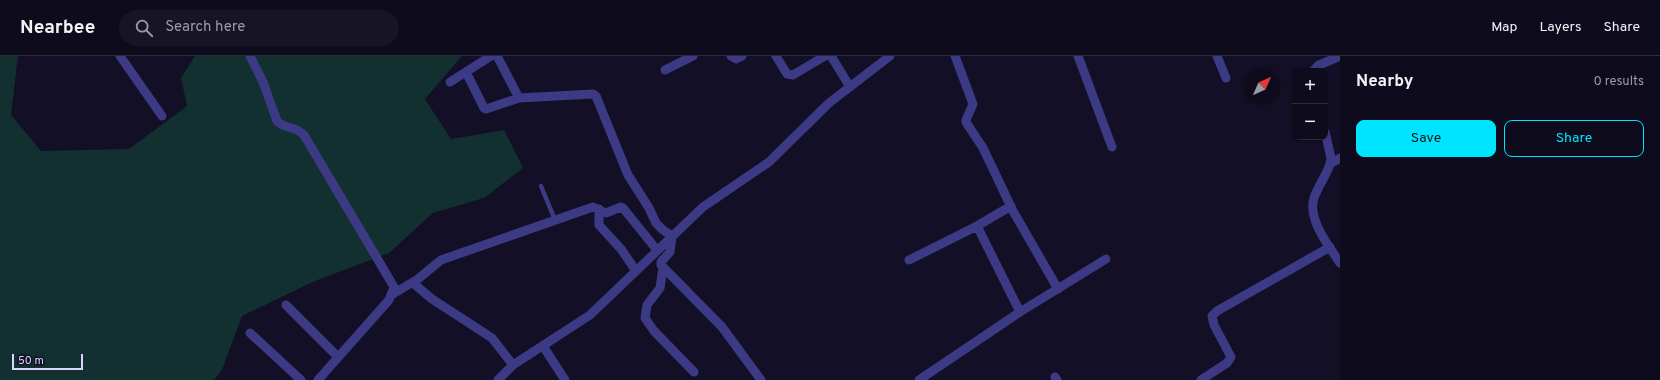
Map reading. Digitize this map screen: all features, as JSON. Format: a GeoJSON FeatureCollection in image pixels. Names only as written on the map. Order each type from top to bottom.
{"type":"FeatureCollection","features":[{"type":"Feature","properties":{"kind":"street"},"geometry":{"type":"LineString","coordinates":[[120,56],[162,116]]}},
{"type":"Feature","properties":{"kind":"street"},"geometry":{"type":"LineString","coordinates":[[250,56],[263,82],[277,121],[281,125],[297,129],[304,135],[394,287],[392,294]]}},
{"type":"Feature","properties":{"kind":"street"},"geometry":{"type":"LineString","coordinates":[[450,82],[491,56]]}},
{"type":"Feature","properties":{"kind":"street"},"geometry":{"type":"LineString","coordinates":[[497,56],[519,98]]}},
{"type":"Feature","properties":{"kind":"street"},"geometry":{"type":"LineString","coordinates":[[665,70],[693,56]]}},
{"type":"Feature","properties":{"kind":"street"},"geometry":{"type":"LineString","coordinates":[[731,56],[736,59],[742,56]]}},
{"type":"Feature","properties":{"kind":"street"},"geometry":{"type":"LineString","coordinates":[[776,56],[787,74],[790,76],[825,56]]}},
{"type":"Feature","properties":{"kind":"street"},"geometry":{"type":"LineString","coordinates":[[830,56],[850,87]]}},
{"type":"Feature","properties":{"kind":"street"},"geometry":{"type":"LineString","coordinates":[[498,380],[513,366],[590,315],[703,207],[770,162],[828,103],[888,56]]}},
{"type":"Feature","properties":{"kind":"street"},"geometry":{"type":"LineString","coordinates":[[955,56],[973,104],[966,122],[983,148],[1011,206],[1058,289]]}},
{"type":"Feature","properties":{"kind":"street"},"geometry":{"type":"LineString","coordinates":[[1078,56],[1112,147]]}},
{"type":"Feature","properties":{"kind":"street"},"geometry":{"type":"LineString","coordinates":[[1217,56],[1226,78]]}},
{"type":"Feature","properties":{"kind":"street"},"geometry":{"type":"LineString","coordinates":[[1316,68],[1318,65],[1340,56]]}},
{"type":"Feature","properties":{"kind":"street"},"geometry":{"type":"LineString","coordinates":[[466,72],[484,108],[486,109],[519,98],[593,94],[596,96],[628,175],[649,208],[656,223],[672,236]]}},
{"type":"Feature","properties":{"kind":"street"},"geometry":{"type":"LineString","coordinates":[[1327,140],[1330,164],[1314,198],[1314,216],[1340,263]]}},
{"type":"Feature","properties":{"kind":"street"},"geometry":{"type":"LineString","coordinates":[[1330,164],[1340,158]]}},
{"type":"Feature","properties":{"kind":"street"},"geometry":{"type":"LineString","coordinates":[[909,260],[977,226],[1011,206]]}},
{"type":"Feature","properties":{"kind":"street"},"geometry":{"type":"LineString","coordinates":[[318,380],[392,294],[413,283],[441,260],[591,208],[608,212],[621,207],[623,208],[657,250]]}},
{"type":"Feature","properties":{"kind":"street"},"geometry":{"type":"LineString","coordinates":[[599,210],[599,225],[621,249],[636,271]]}},
{"type":"Feature","properties":{"kind":"street"},"geometry":{"type":"LineString","coordinates":[[977,226],[1020,312]]}},
{"type":"Feature","properties":{"kind":"street"},"geometry":{"type":"LineString","coordinates":[[672,236],[670,252],[661,262],[661,265],[722,327],[761,380]]}},
{"type":"Feature","properties":{"kind":"street"},"geometry":{"type":"LineString","coordinates":[[1201,380],[1227,363],[1230,357],[1214,325],[1212,316],[1217,311],[1330,247]]}},
{"type":"Feature","properties":{"kind":"street"},"geometry":{"type":"LineString","coordinates":[[918,380],[1020,312],[1106,259]]}},
{"type":"Feature","properties":{"kind":"street"},"geometry":{"type":"LineString","coordinates":[[663,267],[660,288],[647,305],[645,318],[654,331],[694,372]]}},
{"type":"Feature","properties":{"kind":"street"},"geometry":{"type":"LineString","coordinates":[[413,283],[432,299],[492,338],[513,366]]}},
{"type":"Feature","properties":{"kind":"street"},"geometry":{"type":"LineString","coordinates":[[286,305],[338,357]]}},
{"type":"Feature","properties":{"kind":"street"},"geometry":{"type":"LineString","coordinates":[[250,333],[301,380]]}},
{"type":"Feature","properties":{"kind":"street"},"geometry":{"type":"LineString","coordinates":[[543,346],[565,380]]}},
{"type":"Feature","properties":{"kind":"lane"},"geometry":{"type":"LineString","coordinates":[[541,186],[555,220]]}},
{"type":"Feature","properties":{"kind":"green space"},"geometry":{"type":"Polygon","coordinates":[[[0,56],[18,56],[11,115],[41,151],[129,149],[187,106],[181,78],[195,56],[462,56],[425,99],[451,139],[504,130],[523,168],[484,198],[433,213],[389,253],[315,281],[242,316],[222,370],[214,380],[0,380],[0,56]]]}}]}
